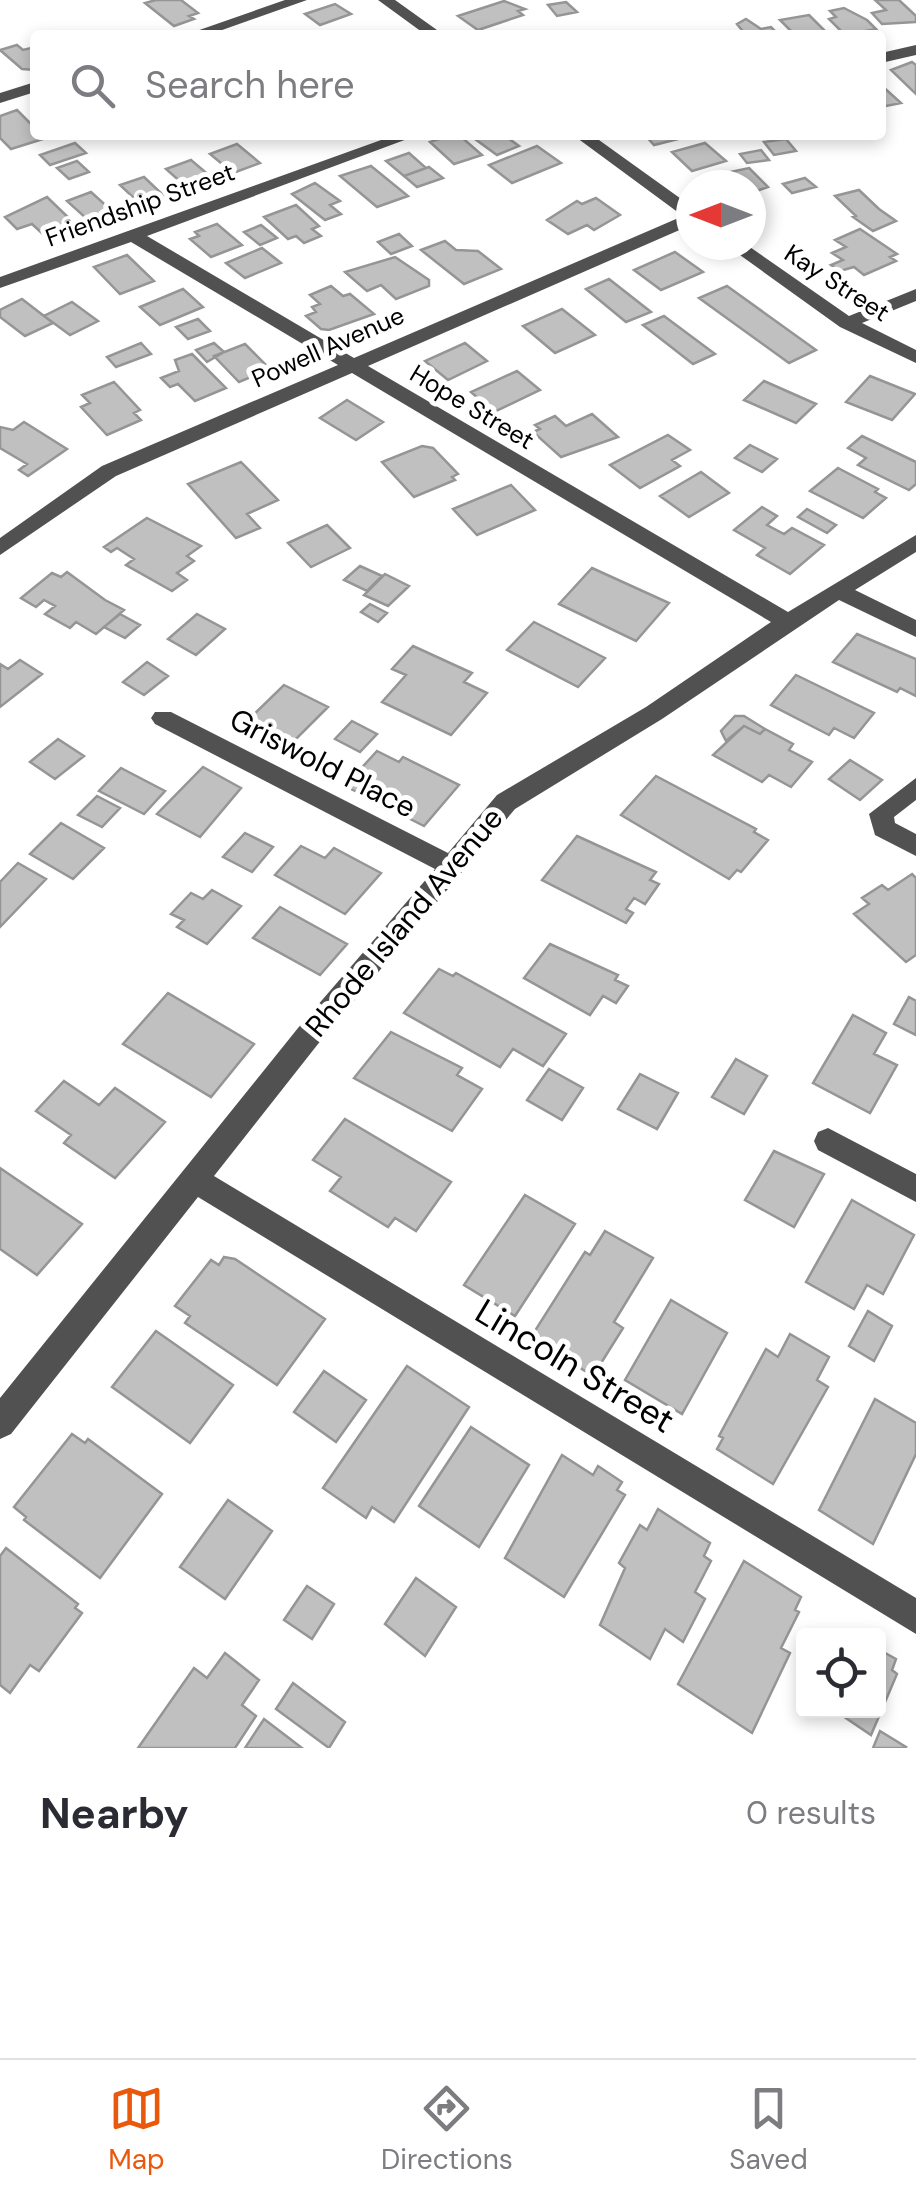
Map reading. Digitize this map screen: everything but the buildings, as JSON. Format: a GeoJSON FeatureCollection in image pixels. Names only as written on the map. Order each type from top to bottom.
{"type":"FeatureCollection","features":[{"type":"Feature","properties":{"kind":"street"},"geometry":{"type":"LineString","coordinates":[[208,30],[300,0]]}},
{"type":"Feature","properties":{"kind":"street"},"geometry":{"type":"LineString","coordinates":[[385,0],[429,30]]}},
{"type":"Feature","properties":{"kind":"street"},"geometry":{"type":"LineString","coordinates":[[886,57],[916,50]]}},
{"type":"Feature","properties":{"kind":"street"},"geometry":{"type":"LineString","coordinates":[[0,98],[30,88]]}},
{"type":"Feature","properties":{"kind":"street","name":"Friendship Street"},"geometry":{"type":"LineString","coordinates":[[0,283],[396,140]]}},
{"type":"Feature","properties":{"kind":"street"},"geometry":{"type":"LineString","coordinates":[[588,140],[676,206]]}},
{"type":"Feature","properties":{"kind":"street","name":"Powell Avenue"},"geometry":{"type":"LineString","coordinates":[[0,548],[108,471],[676,223]]}},
{"type":"Feature","properties":{"kind":"street","name":"Hope Street"},"geometry":{"type":"LineString","coordinates":[[131,234],[788,622]]}},
{"type":"Feature","properties":{"kind":"street","name":"Kay Street"},"geometry":{"type":"LineString","coordinates":[[756,260],[847,324],[916,357]]}},
{"type":"Feature","properties":{"kind":"street"},"geometry":{"type":"LineString","coordinates":[[847,324],[916,294]]}},
{"type":"Feature","properties":{"kind":"street","name":"Rhode Island Avenue"},"geometry":{"type":"LineString","coordinates":[[0,1423],[308,1036],[506,802],[654,714],[788,622],[916,542]]}},
{"type":"Feature","properties":{"kind":"street"},"geometry":{"type":"LineString","coordinates":[[838,591],[916,628]]}},
{"type":"Feature","properties":{"kind":"street","name":"Griswold Place"},"geometry":{"type":"LineString","coordinates":[[164,718],[452,866]]}},
{"type":"Feature","properties":{"kind":"street"},"geometry":{"type":"LineString","coordinates":[[916,787],[882,814],[884,828],[916,846]]}},
{"type":"Feature","properties":{"kind":"street"},"geometry":{"type":"LineString","coordinates":[[828,1141],[916,1189]]}},
{"type":"Feature","properties":{"kind":"street","name":"Lincoln Street"},"geometry":{"type":"LineString","coordinates":[[196,1180],[916,1617]]}}]}
